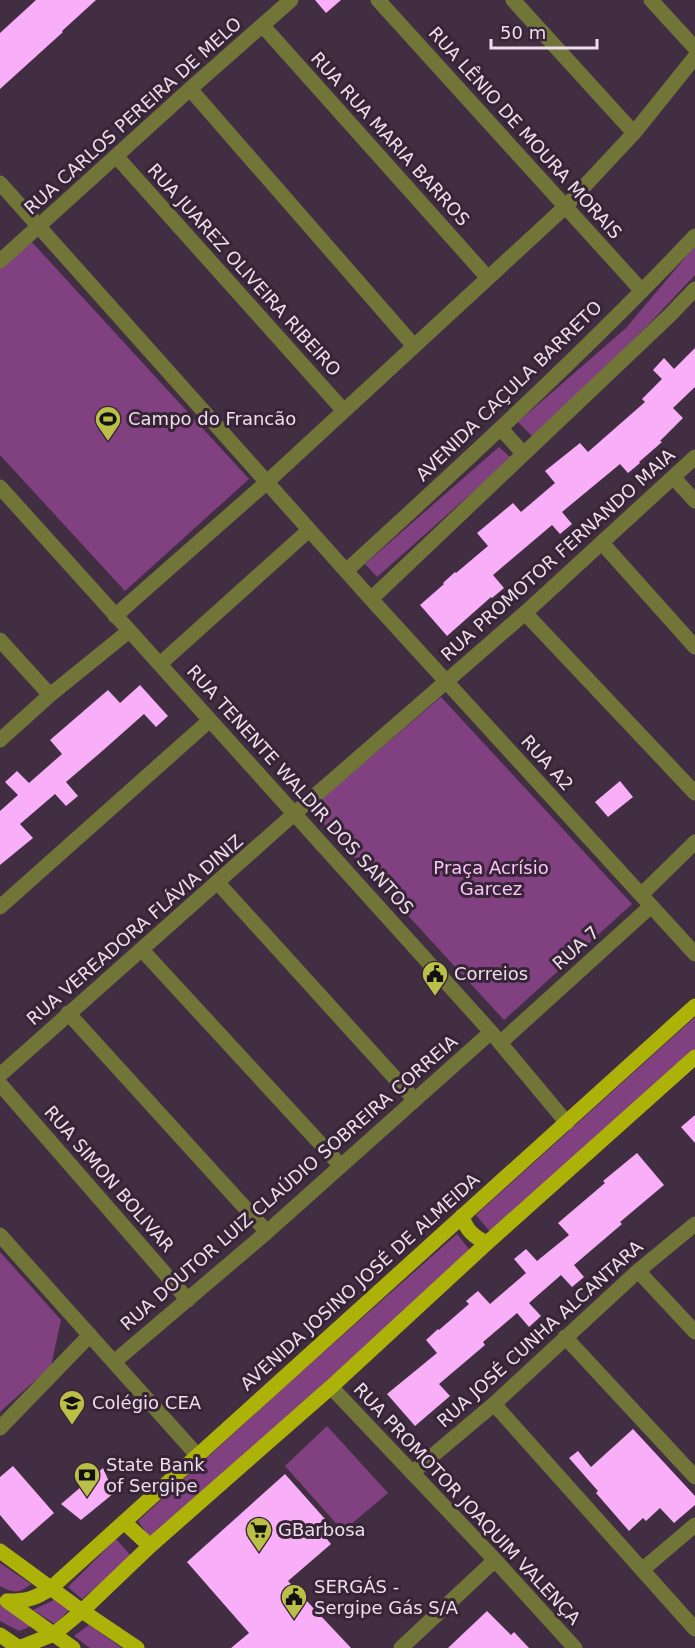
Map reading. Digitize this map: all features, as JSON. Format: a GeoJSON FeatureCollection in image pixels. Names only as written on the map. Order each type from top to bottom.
{"type":"FeatureCollection","features":[{"type":"Feature","properties":{"kind":"main road","name":"AVENIDA JOSINO JOSÉ DE ALMEIDA"},"geometry":{"type":"LineString","coordinates":[[4,1599],[24,1601],[35,1598],[51,1588],[695,1006]]}},
{"type":"Feature","properties":{"kind":"main road"},"geometry":{"type":"LineString","coordinates":[[0,1635],[19,1648],[54,1634],[82,1611],[150,1546],[332,1387],[487,1243],[695,1057]]}},
{"type":"Feature","properties":{"kind":"main road"},"geometry":{"type":"LineString","coordinates":[[462,1216],[469,1231],[476,1238],[487,1243]]}},
{"type":"Feature","properties":{"kind":"main road"},"geometry":{"type":"LineString","coordinates":[[124,1522],[150,1546]]}},
{"type":"Feature","properties":{"kind":"main road"},"geometry":{"type":"LineString","coordinates":[[0,1551],[137,1648]]}},
{"type":"Feature","properties":{"kind":"main road"},"geometry":{"type":"LineString","coordinates":[[4,1599],[73,1648]]}},
{"type":"Feature","properties":{"kind":"street","name":"RUA CARLOS PEREIRA DE MELO"},"geometry":{"type":"LineString","coordinates":[[0,261],[190,88],[291,0]]}},
{"type":"Feature","properties":{"kind":"street","name":"RUA LÊNIO DE MOURA MORAIS"},"geometry":{"type":"LineString","coordinates":[[378,0],[642,291]]}},
{"type":"Feature","properties":{"kind":"street"},"geometry":{"type":"LineString","coordinates":[[513,0],[634,133]]}},
{"type":"Feature","properties":{"kind":"street"},"geometry":{"type":"LineString","coordinates":[[651,0],[695,48]]}},
{"type":"Feature","properties":{"kind":"street","name":"RUA RUA MARIA BARROS"},"geometry":{"type":"LineString","coordinates":[[263,26],[488,278]]}},
{"type":"Feature","properties":{"kind":"street"},"geometry":{"type":"LineString","coordinates":[[115,616],[267,482],[565,207],[634,133],[695,57]]}},
{"type":"Feature","properties":{"kind":"street"},"geometry":{"type":"LineString","coordinates":[[190,88],[414,346]]}},
{"type":"Feature","properties":{"kind":"street","name":"RUA JUAREZ OLIVEIRA RIBEIRO"},"geometry":{"type":"LineString","coordinates":[[116,156],[344,411]]}},
{"type":"Feature","properties":{"kind":"street","name":"RUA A2"},"geometry":{"type":"LineString","coordinates":[[0,183],[371,599],[695,954]]}},
{"type":"Feature","properties":{"kind":"street","name":"AVENIDA CAÇULA BARRETO"},"geometry":{"type":"LineString","coordinates":[[346,571],[501,429],[695,236]]}},
{"type":"Feature","properties":{"kind":"street"},"geometry":{"type":"LineString","coordinates":[[371,599],[695,289]]}},
{"type":"Feature","properties":{"kind":"street"},"geometry":{"type":"LineString","coordinates":[[501,429],[524,454]]}},
{"type":"Feature","properties":{"kind":"street","name":"RUA PROMOTOR FERNANDO MAIA"},"geometry":{"type":"LineString","coordinates":[[295,813],[525,613],[695,457]]}},
{"type":"Feature","properties":{"kind":"street"},"geometry":{"type":"LineString","coordinates":[[674,478],[695,501]]}},
{"type":"Feature","properties":{"kind":"street","name":"RUA TENENTE WALDIR DOS SANTOS"},"geometry":{"type":"LineString","coordinates":[[0,487],[495,1037],[567,1123]]}},
{"type":"Feature","properties":{"kind":"street"},"geometry":{"type":"LineString","coordinates":[[159,664],[309,530]]}},
{"type":"Feature","properties":{"kind":"street"},"geometry":{"type":"LineString","coordinates":[[602,543],[695,647]]}},
{"type":"Feature","properties":{"kind":"street"},"geometry":{"type":"LineString","coordinates":[[525,613],[695,793]]}},
{"type":"Feature","properties":{"kind":"street"},"geometry":{"type":"LineString","coordinates":[[0,740],[50,695],[129,631]]}},
{"type":"Feature","properties":{"kind":"street"},"geometry":{"type":"LineString","coordinates":[[0,640],[50,695]]}},
{"type":"Feature","properties":{"kind":"street"},"geometry":{"type":"LineString","coordinates":[[0,907],[210,720]]}},
{"type":"Feature","properties":{"kind":"street","name":"RUA VEREADORA FLÁVIA DINIZ"},"geometry":{"type":"LineString","coordinates":[[0,1075],[295,813]]}},
{"type":"Feature","properties":{"kind":"street","name":"RUA 7"},"geometry":{"type":"LineString","coordinates":[[495,1037],[646,901],[695,842]]}},
{"type":"Feature","properties":{"kind":"street"},"geometry":{"type":"LineString","coordinates":[[218,883],[414,1099]]}},
{"type":"Feature","properties":{"kind":"street"},"geometry":{"type":"LineString","coordinates":[[142,950],[341,1166]]}},
{"type":"Feature","properties":{"kind":"street"},"geometry":{"type":"LineString","coordinates":[[68,1013],[267,1232]]}},
{"type":"Feature","properties":{"kind":"street","name":"RUA DOUTOR LUIZ CLAÚDIO SOBREIRA CORREIA"},"geometry":{"type":"LineString","coordinates":[[114,1362],[267,1232],[414,1099],[495,1037]]}},
{"type":"Feature","properties":{"kind":"street","name":"RUA SIMON BOLIVAR"},"geometry":{"type":"LineString","coordinates":[[0,1084],[188,1300]]}},
{"type":"Feature","properties":{"kind":"street","name":"RUA JOSÉ CUNHA ALCANTARA"},"geometry":{"type":"LineString","coordinates":[[412,1473],[494,1404],[565,1337],[695,1224]]}},
{"type":"Feature","properties":{"kind":"street"},"geometry":{"type":"LineString","coordinates":[[0,1235],[197,1455]]}},
{"type":"Feature","properties":{"kind":"street"},"geometry":{"type":"LineString","coordinates":[[639,1271],[695,1332]]}},
{"type":"Feature","properties":{"kind":"street"},"geometry":{"type":"LineString","coordinates":[[0,1428],[90,1335]]}},
{"type":"Feature","properties":{"kind":"street"},"geometry":{"type":"LineString","coordinates":[[565,1337],[695,1477]]}},
{"type":"Feature","properties":{"kind":"street","name":"RUA PROMOTOR JOAQUIM VALENÇA"},"geometry":{"type":"LineString","coordinates":[[332,1387],[575,1648]]}},
{"type":"Feature","properties":{"kind":"street"},"geometry":{"type":"LineString","coordinates":[[494,1404],[695,1629]]}},
{"type":"Feature","properties":{"kind":"street"},"geometry":{"type":"LineString","coordinates":[[642,1570],[695,1525]]}},
{"type":"Feature","properties":{"kind":"street"},"geometry":{"type":"LineString","coordinates":[[401,1648],[495,1560]]}},
{"type":"Feature","properties":{"kind":"green space"},"geometry":{"type":"Polygon","coordinates":[[[30,240],[249,479],[125,591],[0,455],[0,267],[30,240]]]}},
{"type":"Feature","properties":{"kind":"green space"},"geometry":{"type":"Polygon","coordinates":[[[695,246],[695,275],[646,327],[533,437],[518,422],[626,328],[695,246]]]}},
{"type":"Feature","properties":{"kind":"green space"},"geometry":{"type":"Polygon","coordinates":[[[499,447],[511,458],[377,577],[365,564],[499,447]]]}},
{"type":"Feature","properties":{"kind":"green space","name":"Praça Acrísio Garcez"},"geometry":{"type":"Polygon","coordinates":[[[441,697],[632,904],[504,1020],[310,809],[441,697]]]}},
{"type":"Feature","properties":{"kind":"green space"},"geometry":{"type":"Polygon","coordinates":[[[695,1017],[695,1049],[492,1234],[476,1215],[695,1017]]]}},
{"type":"Feature","properties":{"kind":"green space"},"geometry":{"type":"Polygon","coordinates":[[[457,1234],[472,1253],[150,1538],[138,1521],[457,1234]]]}},
{"type":"Feature","properties":{"kind":"green space"},"geometry":{"type":"Polygon","coordinates":[[[0,1252],[61,1320],[51,1366],[0,1412],[0,1252]]]}},
{"type":"Feature","properties":{"kind":"green space"},"geometry":{"type":"Polygon","coordinates":[[[327,1426],[388,1493],[343,1531],[285,1466],[327,1426]]]}},
{"type":"Feature","properties":{"kind":"green space"},"geometry":{"type":"Polygon","coordinates":[[[116,1539],[132,1557],[82,1599],[68,1587],[116,1539]]]}},
{"type":"Feature","properties":{"kind":"green space"},"geometry":{"type":"Polygon","coordinates":[[[0,1563],[31,1584],[23,1590],[16,1591],[0,1586],[0,1563]]]}},
{"type":"Feature","properties":{"kind":"green space"},"geometry":{"type":"Polygon","coordinates":[[[56,1599],[70,1609],[55,1624],[33,1610],[56,1599]]]}},
{"type":"Feature","properties":{"kind":"green space"},"geometry":{"type":"Polygon","coordinates":[[[0,1603],[32,1626],[19,1631],[0,1621],[0,1603]]]}},
{"type":"Feature","properties":{"kind":"green space"},"geometry":{"type":"Polygon","coordinates":[[[89,1625],[122,1648],[90,1648],[74,1636],[89,1625]]]}},
{"type":"Feature","properties":{"kind":"building"},"geometry":{"type":"Polygon","coordinates":[[[36,0],[96,0],[0,89],[0,33],[36,0]]]}},
{"type":"Feature","properties":{"kind":"building"},"geometry":{"type":"Polygon","coordinates":[[[315,0],[341,0],[326,13],[315,0]]]}},
{"type":"Feature","properties":{"kind":"building"},"geometry":{"type":"Polygon","coordinates":[[[695,348],[695,387],[673,408],[683,418],[660,441],[662,442],[628,473],[620,464],[562,512],[572,524],[560,534],[552,525],[493,575],[504,588],[447,636],[420,605],[455,572],[488,546],[477,533],[513,503],[521,512],[555,483],[545,471],[580,443],[588,452],[645,402],[642,399],[662,379],[653,370],[664,358],[674,369],[695,348]]]}},
{"type":"Feature","properties":{"kind":"building"},"geometry":{"type":"Polygon","coordinates":[[[140,685],[168,716],[156,727],[144,714],[66,782],[78,796],[66,806],[55,794],[20,824],[33,838],[0,865],[0,811],[18,795],[5,782],[17,771],[29,783],[62,754],[50,740],[108,690],[120,703],[140,685]]]}},
{"type":"Feature","properties":{"kind":"building"},"geometry":{"type":"Polygon","coordinates":[[[620,781],[633,797],[608,817],[595,802],[620,781]]]}},
{"type":"Feature","properties":{"kind":"building"},"geometry":{"type":"Polygon","coordinates":[[[695,1115],[695,1143],[681,1127],[695,1115]]]}},
{"type":"Feature","properties":{"kind":"building"},"geometry":{"type":"Polygon","coordinates":[[[637,1153],[664,1185],[574,1265],[584,1277],[572,1287],[561,1275],[529,1303],[541,1316],[529,1327],[517,1313],[483,1342],[485,1345],[439,1384],[450,1396],[415,1426],[387,1394],[437,1353],[426,1340],[469,1304],[466,1301],[478,1291],[490,1304],[526,1273],[514,1259],[526,1249],[537,1261],[569,1235],[558,1223],[637,1153]]]}},
{"type":"Feature","properties":{"kind":"building"},"geometry":{"type":"Polygon","coordinates":[[[633,1429],[695,1496],[695,1505],[674,1523],[660,1508],[646,1521],[643,1518],[629,1531],[569,1458],[578,1451],[591,1467],[633,1429]]]}},
{"type":"Feature","properties":{"kind":"building"},"geometry":{"type":"Polygon","coordinates":[[[13,1466],[54,1513],[22,1541],[0,1515],[0,1477],[13,1466]]]}},
{"type":"Feature","properties":{"kind":"building","name":"State Bank of Sergipe"},"geometry":{"type":"Polygon","coordinates":[[[103,1468],[114,1493],[81,1520],[61,1504],[103,1468]]]}},
{"type":"Feature","properties":{"kind":"building","name":"GBarbosa"},"geometry":{"type":"Polygon","coordinates":[[[285,1474],[325,1519],[316,1526],[331,1544],[288,1581],[351,1648],[231,1648],[249,1633],[187,1562],[285,1474]]]}},
{"type":"Feature","properties":{"kind":"building"},"geometry":{"type":"Polygon","coordinates":[[[487,1611],[511,1635],[514,1632],[529,1648],[448,1648],[487,1611]]]}},
{"type":"Feature","properties":{"kind":"place","name":"Campo do Francão"},"geometry":{"type":"Point","coordinates":[108,442]}},
{"type":"Feature","properties":{"kind":"place","name":"Correios"},"geometry":{"type":"Point","coordinates":[435,997]}},
{"type":"Feature","properties":{"kind":"place","name":"Colégio CEA"},"geometry":{"type":"Point","coordinates":[72,1426]}},
{"type":"Feature","properties":{"kind":"place","name":"State Bank of Sergipe"},"geometry":{"type":"Point","coordinates":[87,1498]}},
{"type":"Feature","properties":{"kind":"place","name":"GBarbosa"},"geometry":{"type":"Point","coordinates":[259,1553]}},
{"type":"Feature","properties":{"kind":"place","name":"SERGÁS - Sergipe Gás S/A"},"geometry":{"type":"Point","coordinates":[294,1620]}}]}
